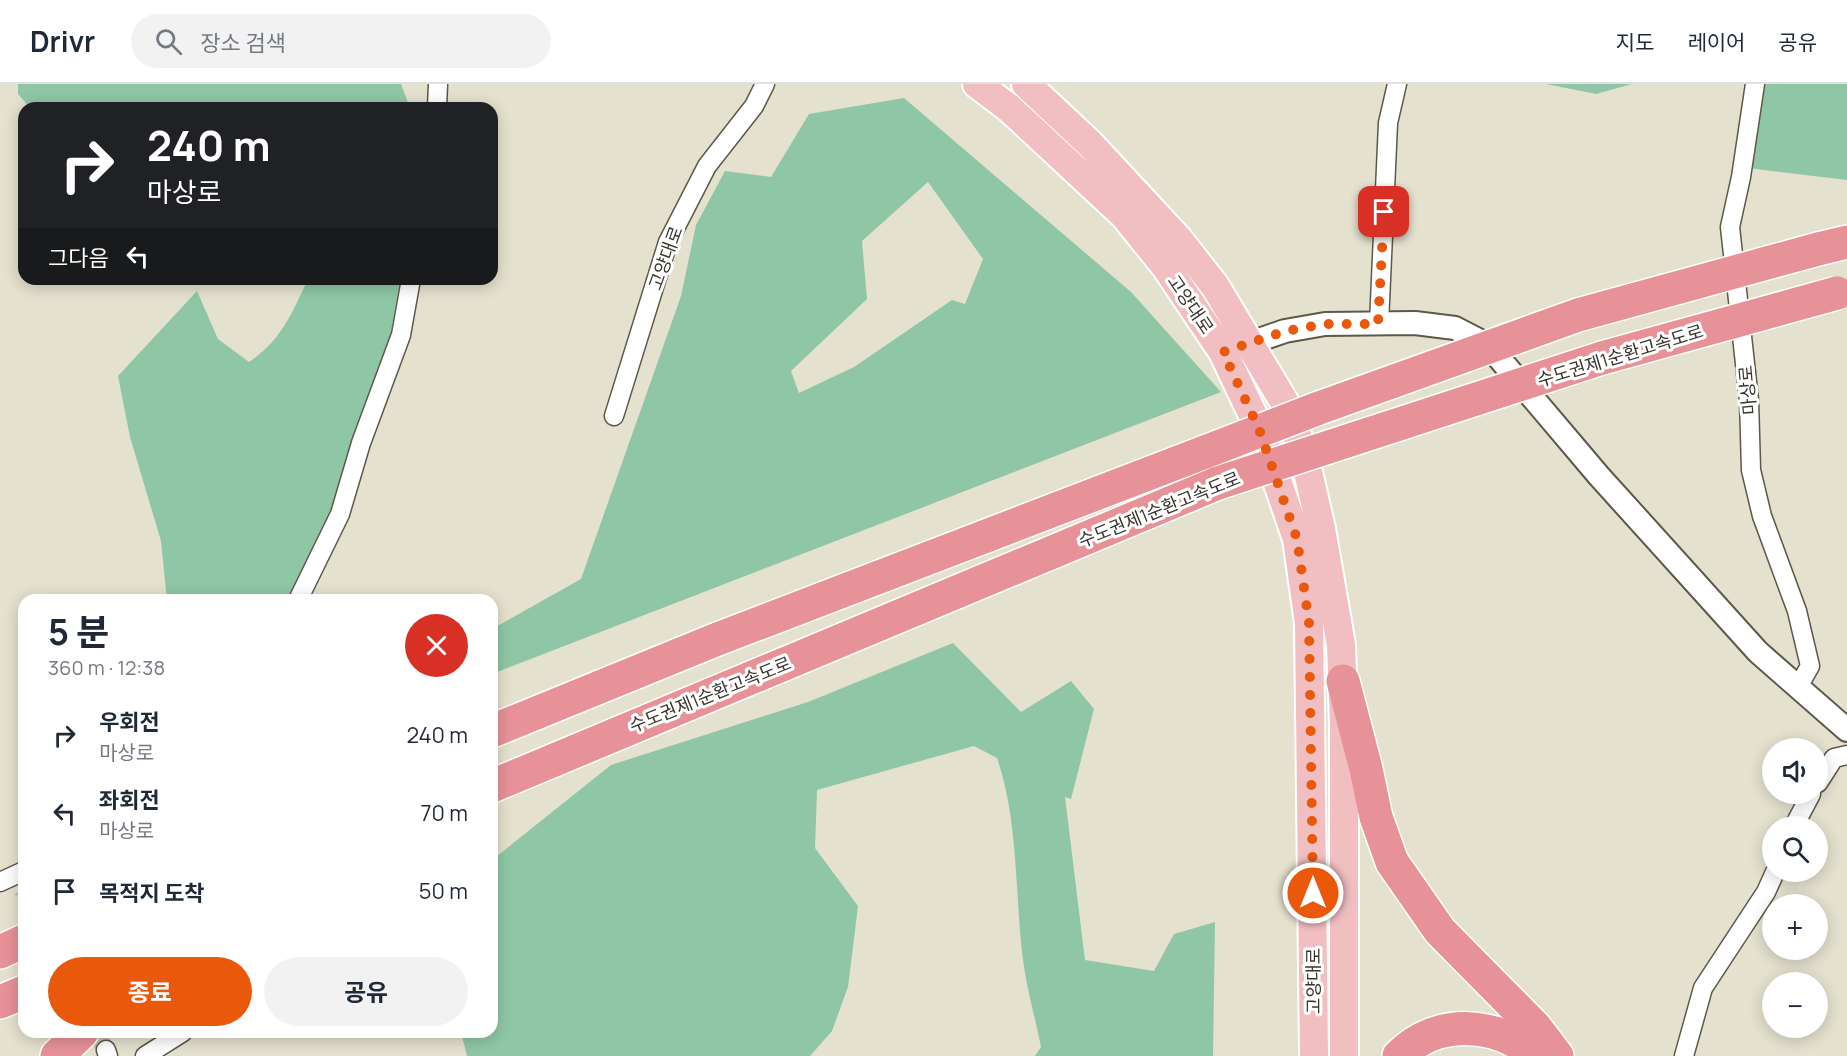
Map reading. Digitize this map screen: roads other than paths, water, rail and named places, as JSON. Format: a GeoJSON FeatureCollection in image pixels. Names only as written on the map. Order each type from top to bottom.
{"type":"FeatureCollection","features":[{"type":"Feature","properties":{"kind":"highway","name":"수도권제1순환고속도로"},"geometry":{"type":"LineString","coordinates":[[498,729],[715,640],[1396,380],[1578,315],[1832,245]]}},
{"type":"Feature","properties":{"kind":"highway","name":"수도권제1순환고속도로"},"geometry":{"type":"LineString","coordinates":[[498,783],[1218,483],[1602,358],[1842,292]]}},
{"type":"Feature","properties":{"kind":"highway"},"geometry":{"type":"LineString","coordinates":[[1343,681],[1376,817],[1392,862],[1440,932],[1529,1020],[1557,1056]]}},
{"type":"Feature","properties":{"kind":"highway"},"geometry":{"type":"LineString","coordinates":[[498,801],[609,736]]}},
{"type":"Feature","properties":{"kind":"highway"},"geometry":{"type":"LineString","coordinates":[[0,952],[18,944]]}},
{"type":"Feature","properties":{"kind":"highway"},"geometry":{"type":"LineString","coordinates":[[0,1002],[18,994]]}},
{"type":"Feature","properties":{"kind":"highway"},"geometry":{"type":"LineString","coordinates":[[1399,1056],[1420,1040],[1437,1033],[1469,1028],[1508,1035],[1537,1056]]}},
{"type":"Feature","properties":{"kind":"highway"},"geometry":{"type":"LineString","coordinates":[[57,1056],[98,1046]]}},
{"type":"Feature","properties":{"kind":"main road","name":"고양대로"},"geometry":{"type":"LineString","coordinates":[[977,84],[1009,108],[1124,215],[1289,410],[1306,463],[1337,609],[1343,681],[1344,1056]]}},
{"type":"Feature","properties":{"kind":"main road","name":"고양대로"},"geometry":{"type":"LineString","coordinates":[[1026,84],[1090,144],[1179,240],[1215,286],[1236,348],[1259,429],[1297,539],[1309,623],[1314,1056]]}},
{"type":"Feature","properties":{"kind":"street"},"geometry":{"type":"LineString","coordinates":[[437,102],[438,84]]}},
{"type":"Feature","properties":{"kind":"street","name":"고양대로"},"geometry":{"type":"LineString","coordinates":[[614,416],[668,242],[707,166],[754,106],[765,84]]}},
{"type":"Feature","properties":{"kind":"street"},"geometry":{"type":"LineString","coordinates":[[1378,324],[1388,123],[1397,84]]}},
{"type":"Feature","properties":{"kind":"street","name":"마상로"},"geometry":{"type":"LineString","coordinates":[[1755,84],[1741,177],[1730,227],[1749,400],[1751,470],[1762,516],[1797,611],[1810,666],[1798,687]]}},
{"type":"Feature","properties":{"kind":"street"},"geometry":{"type":"LineString","coordinates":[[301,594],[340,514],[361,443],[401,335],[410,285]]}},
{"type":"Feature","properties":{"kind":"street"},"geometry":{"type":"LineString","coordinates":[[1236,348],[1286,331],[1325,324],[1415,323],[1455,328],[1488,345],[1606,485],[1758,652],[1847,730]]}},
{"type":"Feature","properties":{"kind":"street"},"geometry":{"type":"LineString","coordinates":[[1828,767],[1834,758],[1847,755]]}},
{"type":"Feature","properties":{"kind":"street"},"geometry":{"type":"LineString","coordinates":[[0,882],[18,879]]}},
{"type":"Feature","properties":{"kind":"street"},"geometry":{"type":"LineString","coordinates":[[1684,1056],[1703,988],[1770,882]]}},
{"type":"Feature","properties":{"kind":"street"},"geometry":{"type":"LineString","coordinates":[[145,1056],[174,1038]]}},
{"type":"Feature","properties":{"kind":"tunnel"},"geometry":{"type":"LineString","coordinates":[[99,1038],[106,1050]]}}]}
